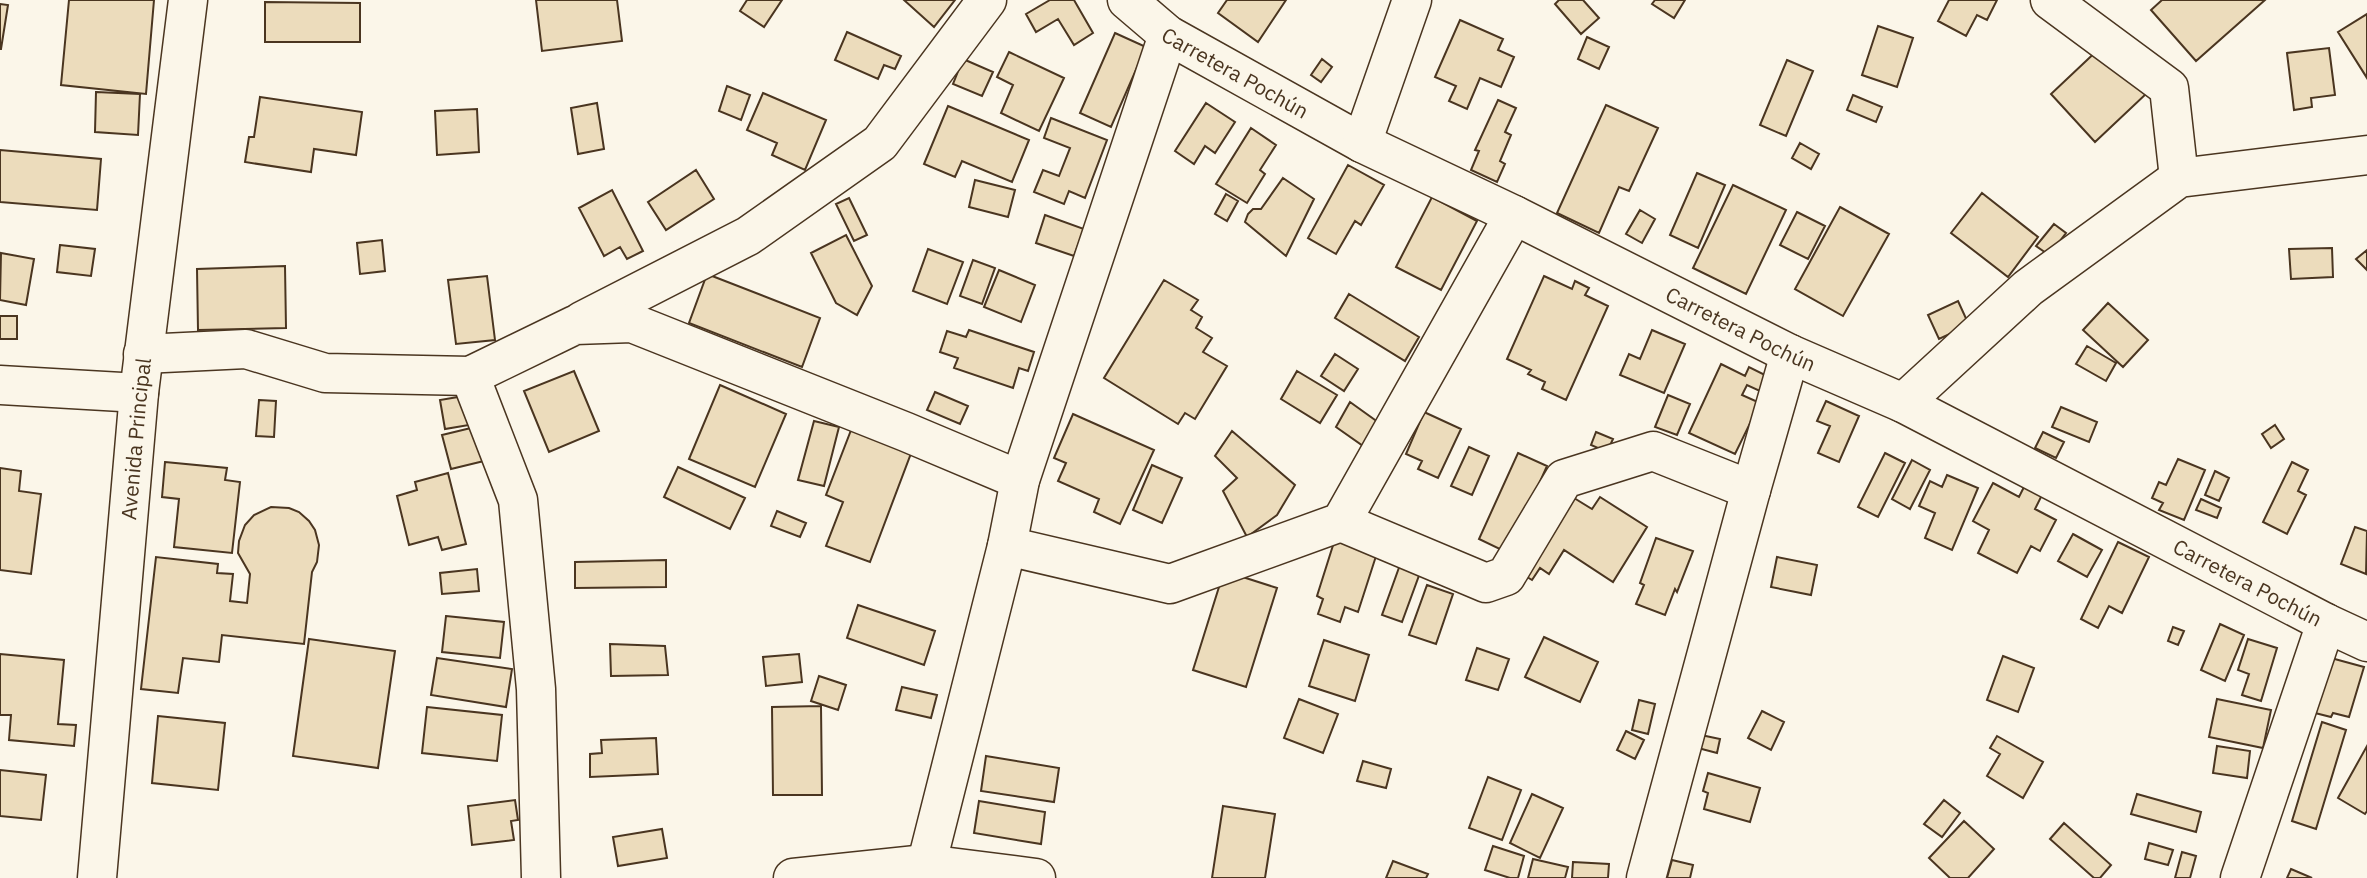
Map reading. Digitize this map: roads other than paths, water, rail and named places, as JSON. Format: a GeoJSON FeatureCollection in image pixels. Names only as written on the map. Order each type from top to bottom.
{"type":"FeatureCollection","features":[{"type":"Feature","properties":{"kind":"street","name":"Avenida Principal"},"geometry":{"type":"LineString","coordinates":[[97,878],[143,354],[188,0]]}},
{"type":"Feature","properties":{"kind":"street"},"geometry":{"type":"LineString","coordinates":[[143,354],[246,349],[325,373],[470,376],[748,236],[880,143],[987,0]]}},
{"type":"Feature","properties":{"kind":"street","name":"Carretera Pochún"},"geometry":{"type":"LineString","coordinates":[[1127,0],[1168,35],[1362,143],[1514,215],[1790,354],[1903,403],[2367,642]]}},
{"type":"Feature","properties":{"kind":"street"},"geometry":{"type":"LineString","coordinates":[[1362,143],[1412,0]]}},
{"type":"Feature","properties":{"kind":"street"},"geometry":{"type":"LineString","coordinates":[[2050,0],[2169,88],[2179,178]]}},
{"type":"Feature","properties":{"kind":"street"},"geometry":{"type":"LineString","coordinates":[[924,871],[1007,546],[1020,480],[1168,35]]}},
{"type":"Feature","properties":{"kind":"street"},"geometry":{"type":"LineString","coordinates":[[1903,403],[2028,288],[2179,178],[2367,155]]}},
{"type":"Feature","properties":{"kind":"street"},"geometry":{"type":"LineString","coordinates":[[1007,546],[1170,584],[1341,522],[1514,215]]}},
{"type":"Feature","properties":{"kind":"street"},"geometry":{"type":"LineString","coordinates":[[575,325],[632,324],[1020,480]]}},
{"type":"Feature","properties":{"kind":"street"},"geometry":{"type":"LineString","coordinates":[[1646,878],[1790,354]]}},
{"type":"Feature","properties":{"kind":"street"},"geometry":{"type":"LineString","coordinates":[[470,376],[518,500],[536,690],[541,878]]}},
{"type":"Feature","properties":{"kind":"street"},"geometry":{"type":"LineString","coordinates":[[0,385],[139,393]]}},
{"type":"Feature","properties":{"kind":"street"},"geometry":{"type":"LineString","coordinates":[[1341,522],[1486,583],[1506,576],[1564,479],[1653,451],[1751,490]]}},
{"type":"Feature","properties":{"kind":"street"},"geometry":{"type":"LineString","coordinates":[[2240,878],[2326,623]]}},
{"type":"Feature","properties":{"kind":"street"},"geometry":{"type":"LineString","coordinates":[[793,878],[924,871],[1036,878]]}}]}
